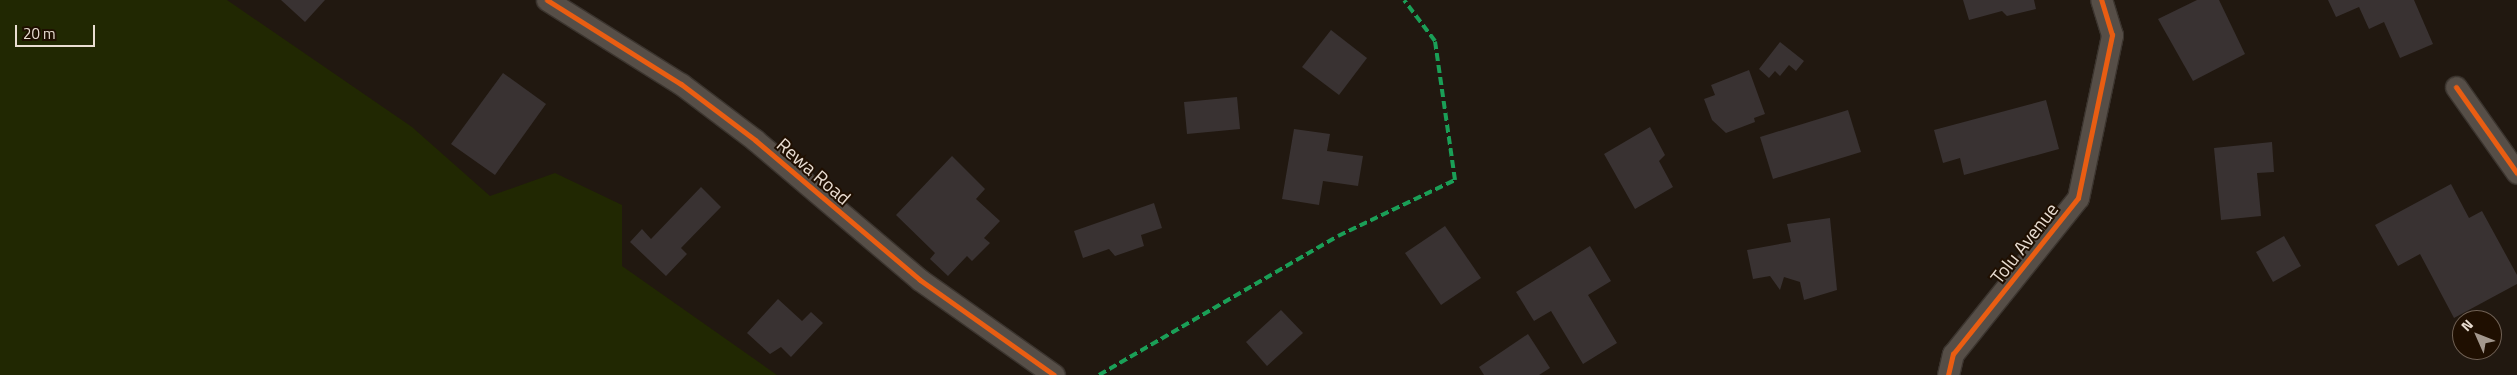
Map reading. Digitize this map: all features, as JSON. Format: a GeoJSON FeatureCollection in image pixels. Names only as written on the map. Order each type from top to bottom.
{"type":"FeatureCollection","features":[{"type":"Feature","properties":{"kind":"street","name":"Rewa Road"},"geometry":{"type":"LineString","coordinates":[[547,0],[681,84],[755,140],[920,280],[1054,375]]}},
{"type":"Feature","properties":{"kind":"street","name":"Tolu Avenue"},"geometry":{"type":"LineString","coordinates":[[1948,375],[1953,354],[2078,198],[2112,35],[2100,0]]}},
{"type":"Feature","properties":{"kind":"street"},"geometry":{"type":"LineString","coordinates":[[2456,87],[2517,173]]}},
{"type":"Feature","properties":{"kind":"green space"},"geometry":{"type":"Polygon","coordinates":[[[0,0],[227,0],[412,127],[490,196],[555,173],[622,205],[622,266],[777,375],[0,375],[0,0]]]}},
{"type":"Feature","properties":{"kind":"building"},"geometry":{"type":"Polygon","coordinates":[[[281,0],[325,0],[305,22],[281,0]]]}},
{"type":"Feature","properties":{"kind":"building"},"geometry":{"type":"Polygon","coordinates":[[[1963,0],[2034,0],[2036,9],[2007,16],[2002,11],[1969,20],[1963,0]]]}},
{"type":"Feature","properties":{"kind":"building"},"geometry":{"type":"Polygon","coordinates":[[[2197,0],[2219,0],[2245,54],[2193,81],[2158,19],[2197,0]]]}},
{"type":"Feature","properties":{"kind":"building"},"geometry":{"type":"Polygon","coordinates":[[[2328,0],[2414,0],[2433,44],[2400,58],[2384,22],[2369,29],[2359,7],[2336,17],[2328,0]]]}},
{"type":"Feature","properties":{"kind":"building"},"geometry":{"type":"Polygon","coordinates":[[[1331,30],[1367,58],[1339,95],[1302,67],[1331,30]]]}},
{"type":"Feature","properties":{"kind":"building"},"geometry":{"type":"Polygon","coordinates":[[[1780,42],[1804,61],[1796,71],[1789,65],[1780,76],[1775,71],[1769,78],[1759,69],[1780,42]]]}},
{"type":"Feature","properties":{"kind":"building"},"geometry":{"type":"Polygon","coordinates":[[[1749,70],[1765,114],[1754,118],[1755,122],[1726,133],[1712,120],[1704,99],[1715,95],[1711,85],[1749,70]]]}},
{"type":"Feature","properties":{"kind":"building"},"geometry":{"type":"Polygon","coordinates":[[[503,73],[546,104],[495,175],[451,144],[503,73]]]}},
{"type":"Feature","properties":{"kind":"building"},"geometry":{"type":"Polygon","coordinates":[[[1237,97],[1240,129],[1187,134],[1184,102],[1237,97]]]}},
{"type":"Feature","properties":{"kind":"building"},"geometry":{"type":"Polygon","coordinates":[[[2046,100],[2059,149],[1964,175],[1960,158],[1943,163],[1934,130],[2046,100]]]}},
{"type":"Feature","properties":{"kind":"building"},"geometry":{"type":"Polygon","coordinates":[[[1848,110],[1861,152],[1773,179],[1760,137],[1848,110]]]}},
{"type":"Feature","properties":{"kind":"building"},"geometry":{"type":"Polygon","coordinates":[[[1650,127],[1665,155],[1659,161],[1673,187],[1635,209],[1604,154],[1650,127]]]}},
{"type":"Feature","properties":{"kind":"building"},"geometry":{"type":"Polygon","coordinates":[[[1294,129],[1330,134],[1327,151],[1363,156],[1358,186],[1323,181],[1319,205],[1282,199],[1294,129]]]}},
{"type":"Feature","properties":{"kind":"building"},"geometry":{"type":"Polygon","coordinates":[[[2272,142],[2274,172],[2257,173],[2261,216],[2221,220],[2214,148],[2272,142]]]}},
{"type":"Feature","properties":{"kind":"building"},"geometry":{"type":"Polygon","coordinates":[[[952,156],[985,189],[976,199],[1000,221],[984,238],[990,243],[972,261],[967,256],[948,276],[930,259],[935,253],[896,215],[952,156]]]}},
{"type":"Feature","properties":{"kind":"building"},"geometry":{"type":"Polygon","coordinates":[[[2451,184],[2469,218],[2482,211],[2517,275],[2517,284],[2469,310],[2452,310],[2452,314],[2420,254],[2398,266],[2375,225],[2451,184]]]}},
{"type":"Feature","properties":{"kind":"building"},"geometry":{"type":"Polygon","coordinates":[[[701,187],[721,207],[681,248],[687,254],[666,276],[630,242],[642,229],[651,239],[701,187]]]}},
{"type":"Feature","properties":{"kind":"building"},"geometry":{"type":"Polygon","coordinates":[[[1154,203],[1162,228],[1141,235],[1144,246],[1115,256],[1109,249],[1083,258],[1074,231],[1154,203]]]}},
{"type":"Feature","properties":{"kind":"building"},"geometry":{"type":"Polygon","coordinates":[[[1830,218],[1837,290],[1804,300],[1800,282],[1784,277],[1780,290],[1770,276],[1753,279],[1747,250],[1791,242],[1787,224],[1830,218]]]}},
{"type":"Feature","properties":{"kind":"building"},"geometry":{"type":"Polygon","coordinates":[[[1445,226],[1481,278],[1441,305],[1405,253],[1445,226]]]}},
{"type":"Feature","properties":{"kind":"building"},"geometry":{"type":"Polygon","coordinates":[[[2284,236],[2301,266],[2273,282],[2256,252],[2284,236]]]}},
{"type":"Feature","properties":{"kind":"building"},"geometry":{"type":"Polygon","coordinates":[[[1590,246],[1611,281],[1588,295],[1617,343],[1583,364],[1551,311],[1534,321],[1516,292],[1590,246]]]}},
{"type":"Feature","properties":{"kind":"building"},"geometry":{"type":"Polygon","coordinates":[[[778,299],[802,321],[811,312],[823,323],[791,357],[781,347],[770,354],[747,333],[778,299]]]}},
{"type":"Feature","properties":{"kind":"building"},"geometry":{"type":"Polygon","coordinates":[[[1281,310],[1303,333],[1267,366],[1246,342],[1281,310]]]}},
{"type":"Feature","properties":{"kind":"building"},"geometry":{"type":"Polygon","coordinates":[[[1528,334],[1550,368],[1539,375],[1484,375],[1479,367],[1528,334]]]}},
{"type":"Feature","properties":{"kind":"marked path"},"geometry":{"type":"LineString","coordinates":[[1099,375],[1338,236],[1455,180],[1435,41],[1404,0]]}},
{"type":"Feature","properties":{"kind":"cycle path"},"geometry":{"type":"LineString","coordinates":[[547,0],[681,84],[755,140],[920,280],[1054,375]]}},
{"type":"Feature","properties":{"kind":"cycle path"},"geometry":{"type":"LineString","coordinates":[[1948,375],[1953,354],[2078,198],[2112,35],[2101,0]]}},
{"type":"Feature","properties":{"kind":"cycle path"},"geometry":{"type":"LineString","coordinates":[[2456,87],[2517,173]]}}]}
